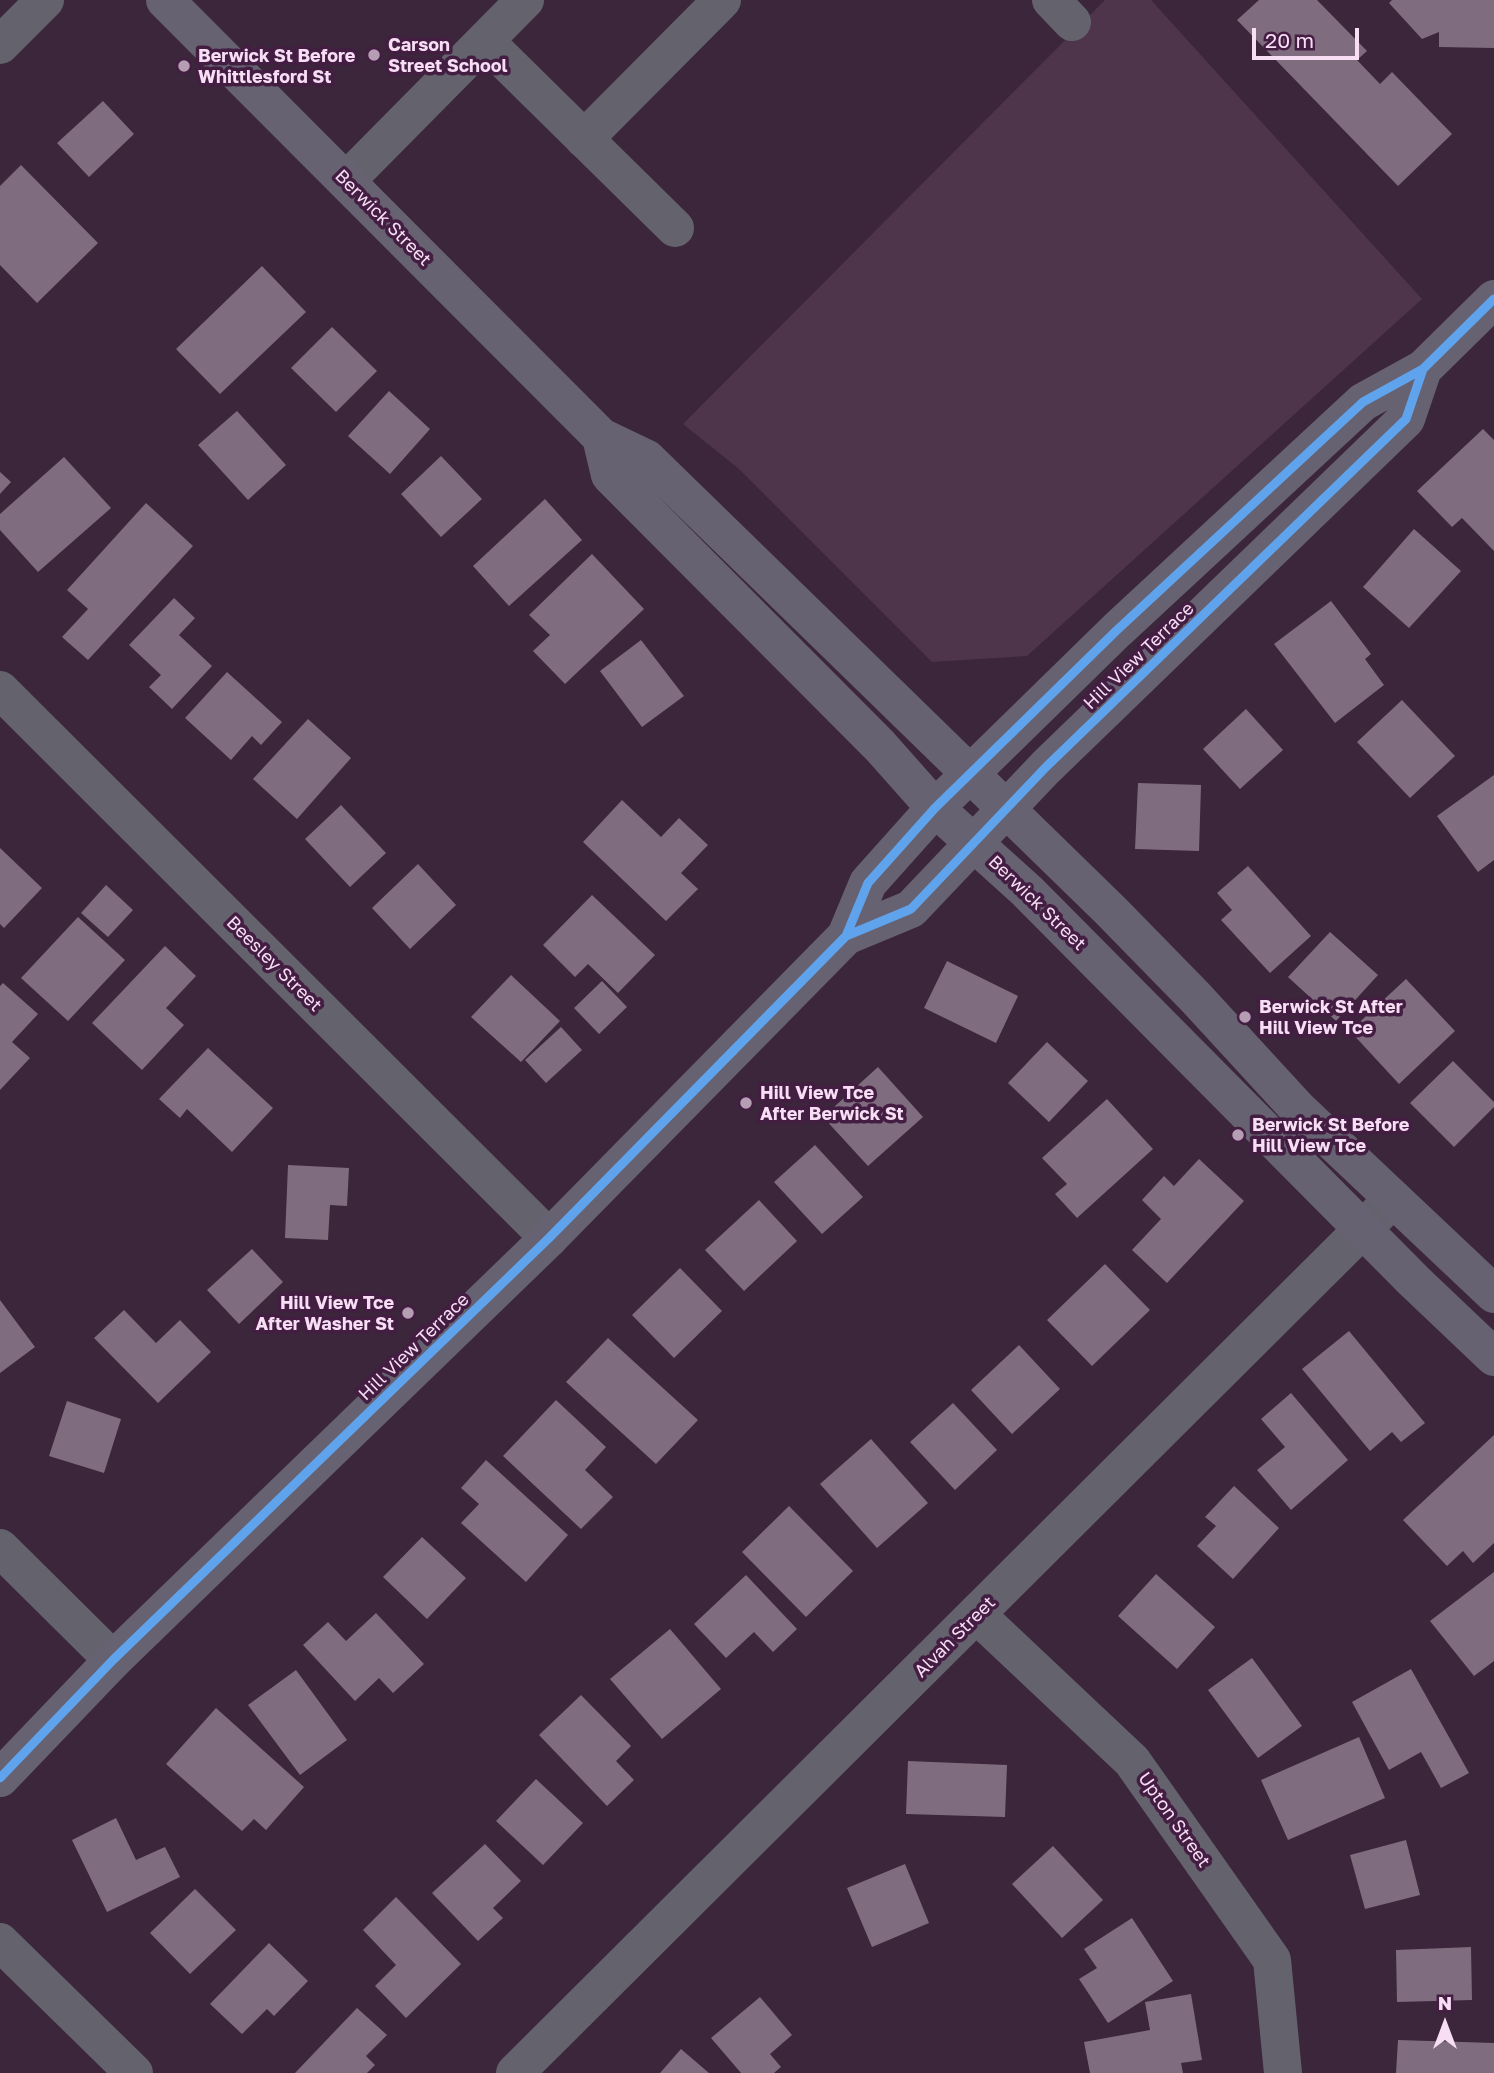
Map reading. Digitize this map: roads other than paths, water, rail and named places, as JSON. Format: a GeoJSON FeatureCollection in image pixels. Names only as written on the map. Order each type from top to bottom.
{"type":"FeatureCollection","features":[{"type":"Feature","properties":{"kind":"main road","name":"Berwick Street"},"geometry":{"type":"LineString","coordinates":[[165,0],[601,437],[647,459],[1196,998],[1298,1109],[1494,1294]]}},
{"type":"Feature","properties":{"kind":"main road","name":"Hill View Terrace"},"geometry":{"type":"LineString","coordinates":[[0,1778],[113,1660],[549,1238],[846,936],[868,883],[935,808],[1116,631],[1363,402],[1423,369],[1494,299]]}},
{"type":"Feature","properties":{"kind":"main road","name":"Hill View Terrace"},"geometry":{"type":"LineString","coordinates":[[846,936],[911,909],[1005,810],[1406,419],[1423,369]]}},
{"type":"Feature","properties":{"kind":"main road","name":"Berwick Street"},"geometry":{"type":"LineString","coordinates":[[601,437],[610,475],[880,746],[935,808],[1027,891],[1363,1230],[1494,1357]]}},
{"type":"Feature","properties":{"kind":"street"},"geometry":{"type":"LineString","coordinates":[[0,45],[45,0]]}},
{"type":"Feature","properties":{"kind":"street"},"geometry":{"type":"LineString","coordinates":[[346,181],[525,0]]}},
{"type":"Feature","properties":{"kind":"street"},"geometry":{"type":"LineString","coordinates":[[583,139],[722,0]]}},
{"type":"Feature","properties":{"kind":"street"},"geometry":{"type":"LineString","coordinates":[[485,41],[675,228]]}},
{"type":"Feature","properties":{"kind":"street","name":"Beesley Street"},"geometry":{"type":"LineString","coordinates":[[0,690],[549,1238]]}},
{"type":"Feature","properties":{"kind":"street","name":"Alvah Street"},"geometry":{"type":"LineString","coordinates":[[515,2073],[1394,1199]]}},
{"type":"Feature","properties":{"kind":"street"},"geometry":{"type":"LineString","coordinates":[[0,1548],[113,1660]]}},
{"type":"Feature","properties":{"kind":"street","name":"Upton Street"},"geometry":{"type":"LineString","coordinates":[[977,1615],[1132,1761],[1272,1960],[1283,2073]]}},
{"type":"Feature","properties":{"kind":"street"},"geometry":{"type":"LineString","coordinates":[[0,1942],[134,2073]]}},
{"type":"Feature","properties":{"kind":"place","name":"Carson Street School"},"geometry":{"type":"Point","coordinates":[374,55]}},
{"type":"Feature","properties":{"kind":"place","name":"Berwick St Before Whittlesford St"},"geometry":{"type":"Point","coordinates":[184,66]}},
{"type":"Feature","properties":{"kind":"place","name":"Berwick St After Hill View Tce"},"geometry":{"type":"Point","coordinates":[1245,1017]}},
{"type":"Feature","properties":{"kind":"place","name":"Hill View Tce After Berwick St"},"geometry":{"type":"Point","coordinates":[746,1103]}},
{"type":"Feature","properties":{"kind":"place","name":"Berwick St Before Hill View Tce"},"geometry":{"type":"Point","coordinates":[1238,1135]}},
{"type":"Feature","properties":{"kind":"place","name":"Hill View Tce After Washer St"},"geometry":{"type":"Point","coordinates":[408,1313]}}]}
